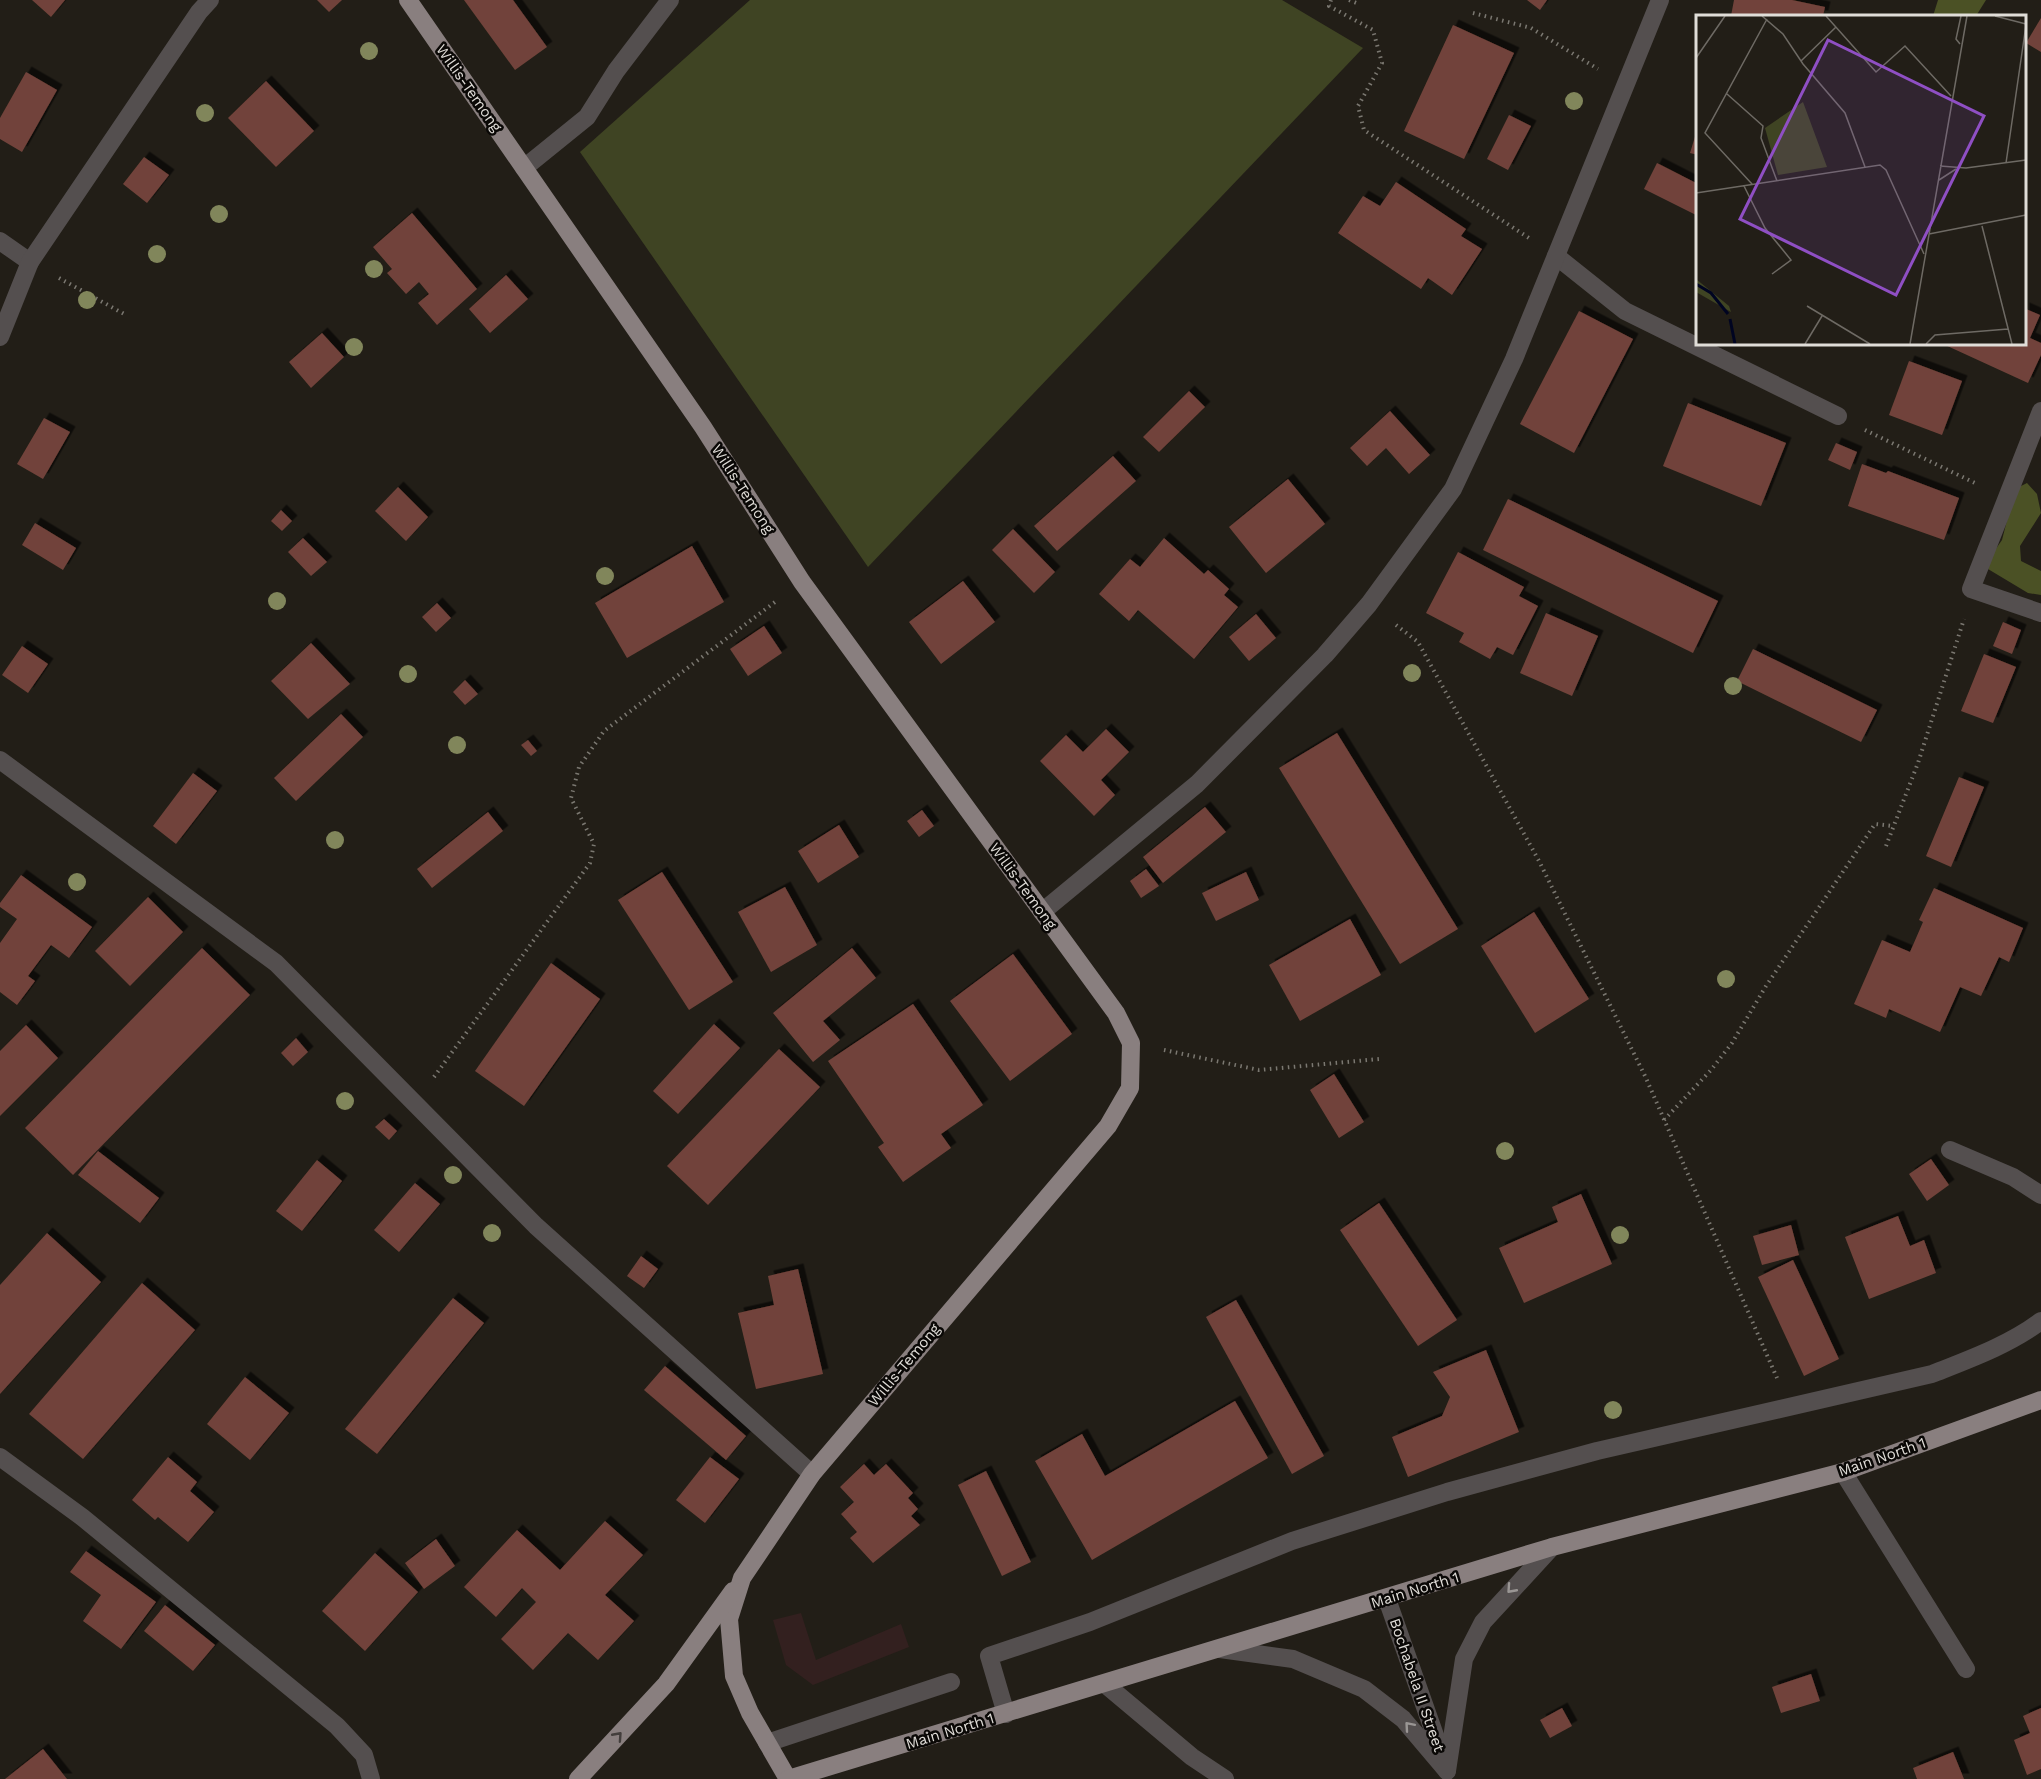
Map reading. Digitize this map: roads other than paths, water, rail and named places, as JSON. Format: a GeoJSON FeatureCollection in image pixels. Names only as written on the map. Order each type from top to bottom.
{"type":"FeatureCollection","features":[{"type":"Feature","properties":{"kind":"main road","name":"Willis-Temong"},"geometry":{"type":"LineString","coordinates":[[408,0],[703,427],[802,582],[1116,1013],[1131,1043],[1130,1088],[1108,1126],[812,1474],[742,1578],[729,1619],[734,1676],[788,1779]]}},
{"type":"Feature","properties":{"kind":"main road","name":"Main North 1"},"geometry":{"type":"LineString","coordinates":[[788,1779],[1387,1599],[1551,1547],[1843,1472],[2041,1400]]}},
{"type":"Feature","properties":{"kind":"main road"},"geometry":{"type":"LineString","coordinates":[[578,1779],[666,1684],[742,1578]]}},
{"type":"Feature","properties":{"kind":"street"},"geometry":{"type":"LineString","coordinates":[[0,337],[30,262],[192,22],[210,0]]}},
{"type":"Feature","properties":{"kind":"street"},"geometry":{"type":"LineString","coordinates":[[524,168],[587,117],[616,71],[670,0]]}},
{"type":"Feature","properties":{"kind":"street"},"geometry":{"type":"LineString","coordinates":[[1042,912],[1197,784],[1325,655],[1369,604],[1453,489],[1514,359],[1660,0]]}},
{"type":"Feature","properties":{"kind":"street"},"geometry":{"type":"LineString","coordinates":[[0,241],[30,262]]}},
{"type":"Feature","properties":{"kind":"street"},"geometry":{"type":"LineString","coordinates":[[1556,256],[1625,311],[1838,416]]}},
{"type":"Feature","properties":{"kind":"street"},"geometry":{"type":"LineString","coordinates":[[2041,411],[1971,589],[2041,613]]}},
{"type":"Feature","properties":{"kind":"street"},"geometry":{"type":"LineString","coordinates":[[0,760],[276,963],[416,1102],[536,1226],[812,1474]]}},
{"type":"Feature","properties":{"kind":"street"},"geometry":{"type":"LineString","coordinates":[[1950,1150],[2013,1177],[2041,1194]]}},
{"type":"Feature","properties":{"kind":"street"},"geometry":{"type":"LineString","coordinates":[[1006,1714],[989,1656],[1090,1622],[1292,1541],[1436,1495],[1597,1451],[1932,1374],[1982,1354],[2028,1331],[2041,1321]]}},
{"type":"Feature","properties":{"kind":"street"},"geometry":{"type":"LineString","coordinates":[[0,1457],[82,1517],[337,1726],[364,1755],[371,1779]]}},
{"type":"Feature","properties":{"kind":"street"},"geometry":{"type":"LineString","coordinates":[[1843,1472],[1966,1669]]}},
{"type":"Feature","properties":{"kind":"street","name":"Bochabela II Street"},"geometry":{"type":"LineString","coordinates":[[1449,1775],[1464,1659],[1483,1622],[1551,1547]]}},
{"type":"Feature","properties":{"kind":"street","name":"Bochabela II Street"},"geometry":{"type":"LineString","coordinates":[[1387,1599],[1449,1775]]}},
{"type":"Feature","properties":{"kind":"street","name":"Bochabela II Street"},"geometry":{"type":"LineString","coordinates":[[1220,1649],[1293,1659],[1364,1689],[1403,1719],[1449,1775]]}},
{"type":"Feature","properties":{"kind":"street"},"geometry":{"type":"LineString","coordinates":[[768,1743],[951,1682]]}},
{"type":"Feature","properties":{"kind":"street"},"geometry":{"type":"LineString","coordinates":[[1105,1684],[1192,1757],[1226,1779]]}}]}
